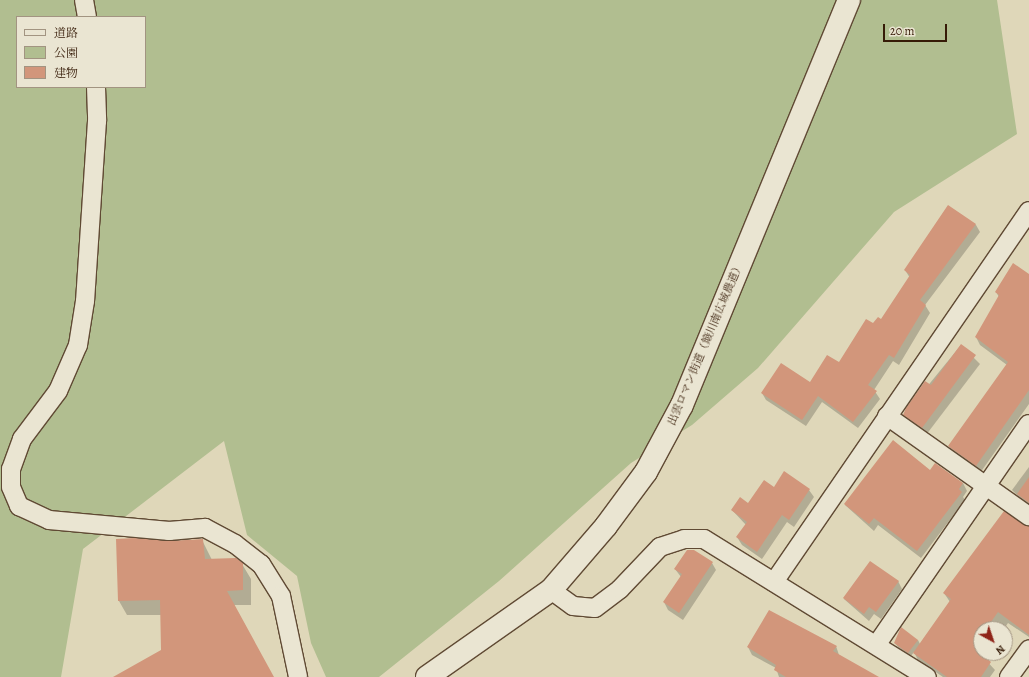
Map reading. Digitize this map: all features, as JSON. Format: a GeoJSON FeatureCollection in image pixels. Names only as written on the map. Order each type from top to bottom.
{"type":"FeatureCollection","features":[{"type":"Feature","properties":{"kind":"street"},"geometry":{"type":"LineString","coordinates":[[84,0],[87,16]]}},
{"type":"Feature","properties":{"kind":"street","name":"出雲ロマン街道（簸川南広域農道）"},"geometry":{"type":"LineString","coordinates":[[427,677],[551,590],[606,526],[646,472],[682,405],[849,0]]}},
{"type":"Feature","properties":{"kind":"street"},"geometry":{"type":"LineString","coordinates":[[96,88],[97,129],[85,300],[78,345],[58,391],[22,439],[11,469],[11,487],[19,506],[49,520],[170,532],[205,528],[235,544],[261,564],[281,596],[298,677]]}},
{"type":"Feature","properties":{"kind":"street"},"geometry":{"type":"LineString","coordinates":[[774,582],[887,416],[1022,236],[1029,211]]}},
{"type":"Feature","properties":{"kind":"street"},"geometry":{"type":"LineString","coordinates":[[887,416],[1029,516]]}},
{"type":"Feature","properties":{"kind":"street"},"geometry":{"type":"LineString","coordinates":[[877,644],[1029,424]]}},
{"type":"Feature","properties":{"kind":"street"},"geometry":{"type":"LineString","coordinates":[[551,590],[573,606],[595,608],[660,547],[684,539],[704,540],[877,644],[927,677]]}},
{"type":"Feature","properties":{"kind":"street"},"geometry":{"type":"LineString","coordinates":[[1019,671],[1029,649]]}},
{"type":"Feature","properties":{"kind":"green space"},"geometry":{"type":"Polygon","coordinates":[[[0,0],[997,0],[1017,134],[894,212],[758,368],[692,425],[631,463],[499,581],[379,677],[326,677],[311,643],[297,576],[247,535],[224,441],[83,549],[61,677],[0,677],[0,0]]]}},
{"type":"Feature","properties":{"kind":"building"},"geometry":{"type":"Polygon","coordinates":[[[948,205],[976,224],[920,300],[926,305],[894,358],[889,355],[868,385],[877,391],[853,422],[818,396],[802,420],[761,393],[781,363],[810,382],[827,355],[839,362],[866,319],[873,323],[878,317],[881,319],[910,275],[904,270],[948,205]]]}},
{"type":"Feature","properties":{"kind":"building"},"geometry":{"type":"Polygon","coordinates":[[[1013,263],[1029,274],[1029,390],[976,466],[948,446],[1008,362],[975,337],[999,295],[995,292],[1013,263]]]}},
{"type":"Feature","properties":{"kind":"building"},"geometry":{"type":"Polygon","coordinates":[[[961,344],[976,355],[922,428],[903,415],[906,408],[925,381],[931,385],[961,344]]]}},
{"type":"Feature","properties":{"kind":"building"},"geometry":{"type":"Polygon","coordinates":[[[893,440],[930,470],[935,463],[963,483],[959,489],[962,492],[917,551],[874,518],[869,524],[844,504],[893,440]]]}},
{"type":"Feature","properties":{"kind":"building"},"geometry":{"type":"Polygon","coordinates":[[[784,471],[810,489],[789,520],[782,515],[757,552],[736,537],[747,522],[731,510],[740,497],[748,503],[764,480],[774,487],[784,471]]]}},
{"type":"Feature","properties":{"kind":"building"},"geometry":{"type":"Polygon","coordinates":[[[1029,477],[1029,503],[1017,494],[1029,477]]]}},
{"type":"Feature","properties":{"kind":"building"},"geometry":{"type":"Polygon","coordinates":[[[1004,511],[1029,526],[1029,635],[1013,623],[1013,621],[1010,621],[998,612],[992,621],[973,621],[973,661],[991,662],[981,677],[947,677],[913,653],[951,599],[943,593],[1004,511]]]}},
{"type":"Feature","properties":{"kind":"building"},"geometry":{"type":"Polygon","coordinates":[[[135,538],[170,541],[203,539],[205,559],[236,558],[243,563],[243,590],[227,591],[274,677],[113,677],[161,650],[160,600],[118,601],[116,539],[135,538]]]}},
{"type":"Feature","properties":{"kind":"building"},"geometry":{"type":"Polygon","coordinates":[[[687,550],[694,550],[713,562],[679,613],[663,602],[682,574],[674,569],[687,550]]]}},
{"type":"Feature","properties":{"kind":"building"},"geometry":{"type":"Polygon","coordinates":[[[870,561],[899,581],[876,612],[869,607],[864,614],[843,598],[870,561]]]}},
{"type":"Feature","properties":{"kind":"building"},"geometry":{"type":"Polygon","coordinates":[[[769,610],[837,646],[833,651],[879,677],[786,677],[774,670],[776,665],[747,647],[769,610]]]}},
{"type":"Feature","properties":{"kind":"building"},"geometry":{"type":"Polygon","coordinates":[[[901,627],[918,640],[908,653],[894,643],[901,627]]]}}]}
